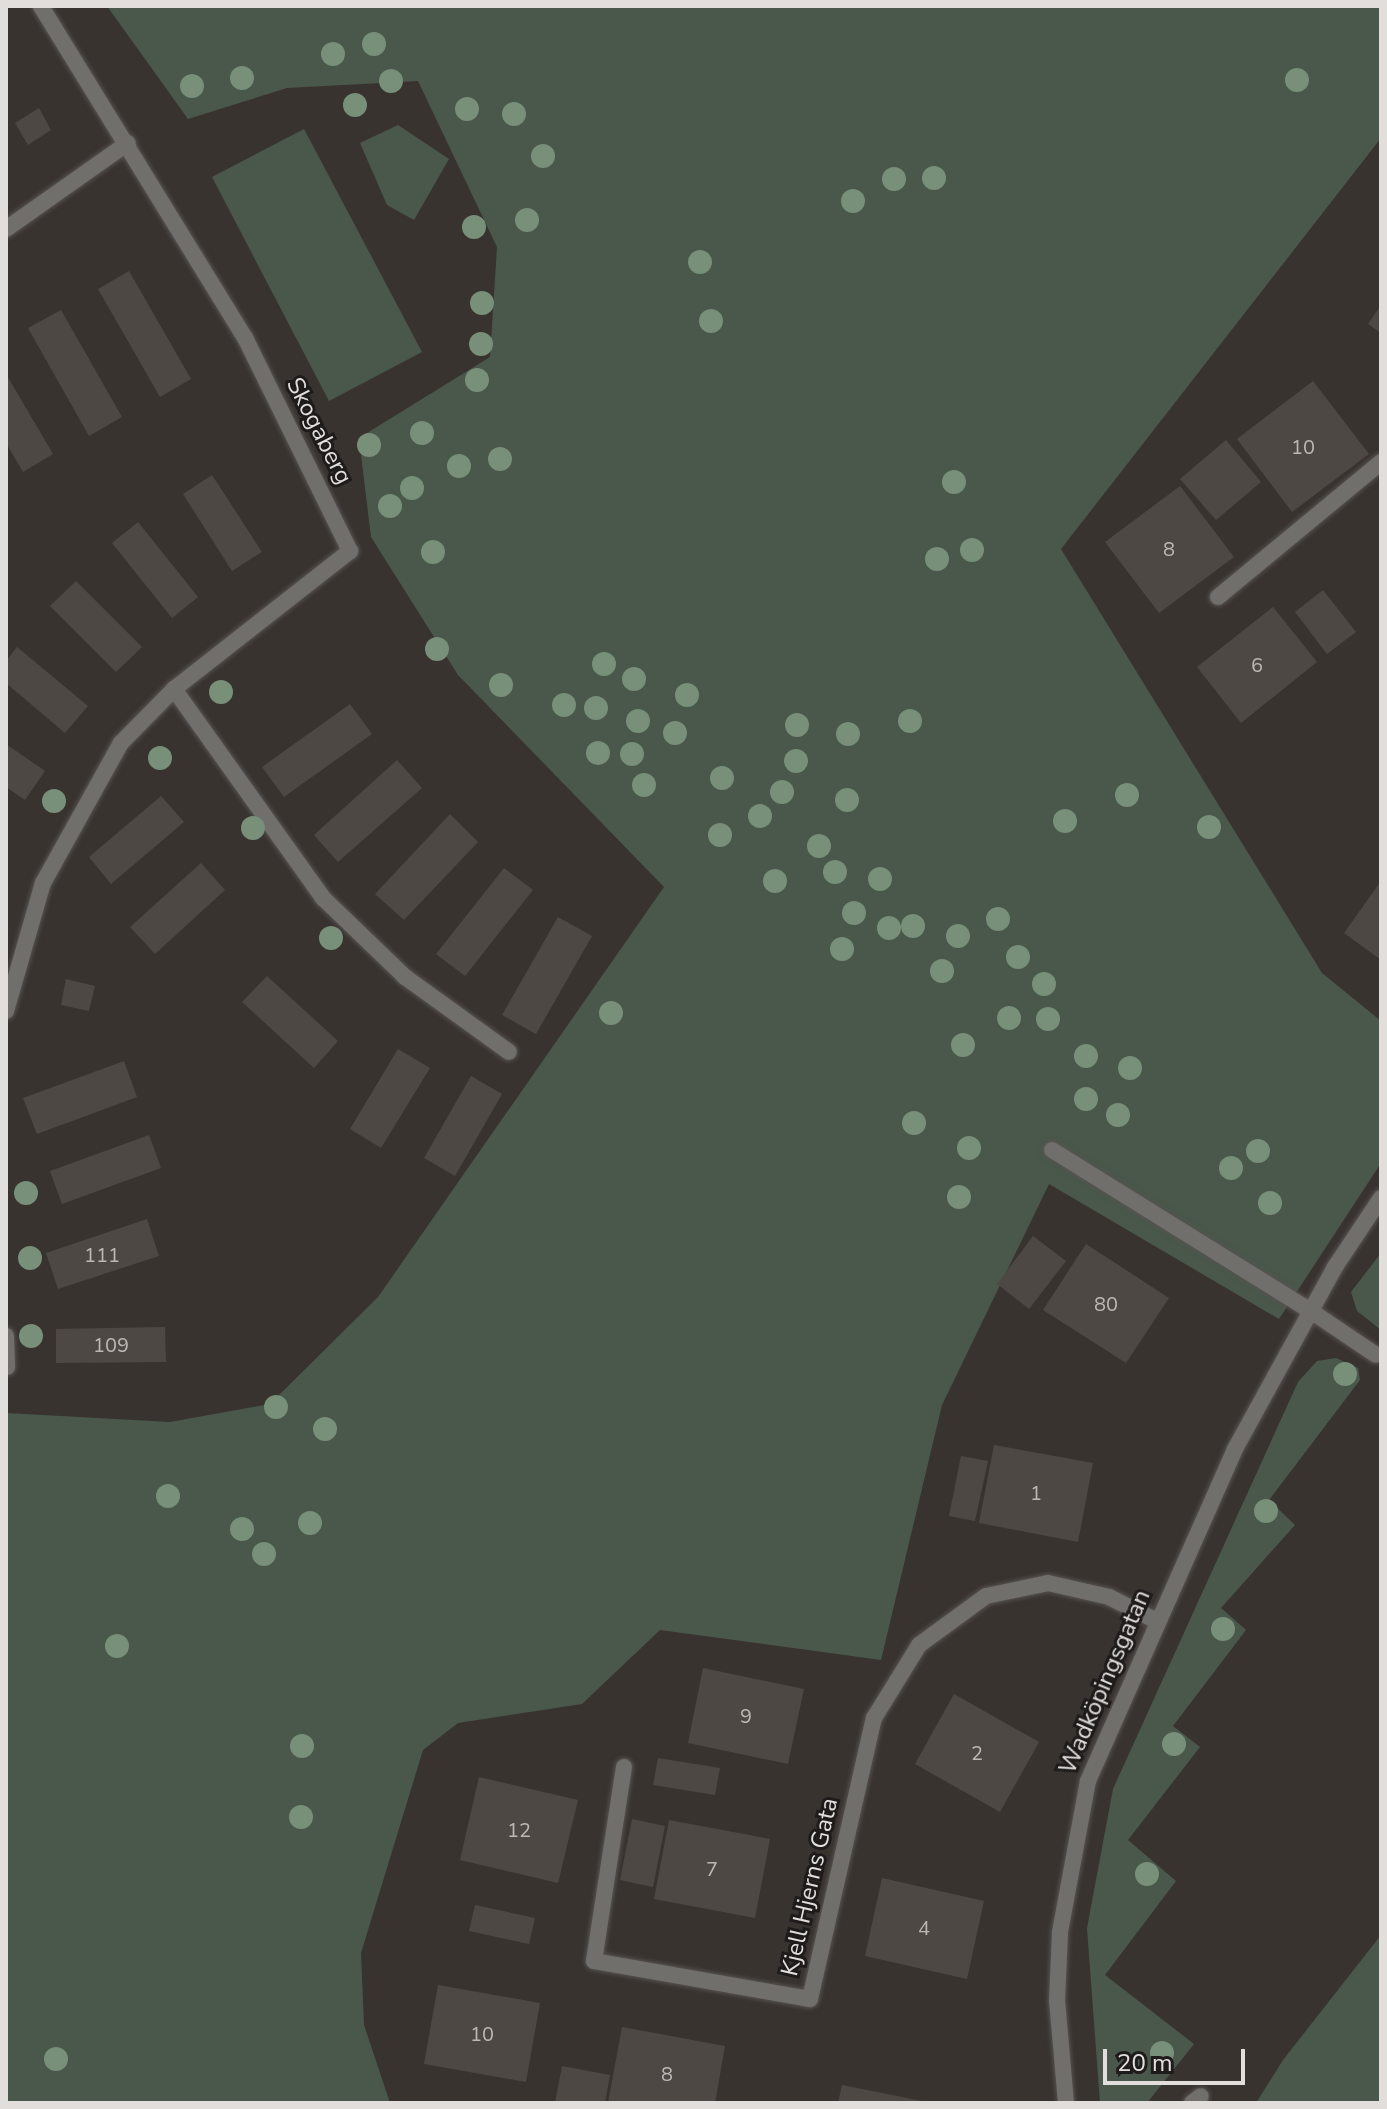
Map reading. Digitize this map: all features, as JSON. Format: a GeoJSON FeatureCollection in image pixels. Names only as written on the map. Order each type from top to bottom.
{"type":"FeatureCollection","features":[{"type":"Feature","properties":{"kind":"street","name":"Skogaberg"},"geometry":{"type":"LineString","coordinates":[[6,1011],[27,925],[76,818],[121,743],[174,689],[350,551],[245,338],[128,143],[41,6]]}},
{"type":"Feature","properties":{"kind":"street"},"geometry":{"type":"LineString","coordinates":[[6,229],[128,143]]}},
{"type":"Feature","properties":{"kind":"street"},"geometry":{"type":"LineString","coordinates":[[1218,597],[1381,462]]}},
{"type":"Feature","properties":{"kind":"street"},"geometry":{"type":"LineString","coordinates":[[174,689],[323,898],[405,977],[509,1052]]}},
{"type":"Feature","properties":{"kind":"street"},"geometry":{"type":"LineString","coordinates":[[1052,1150],[1311,1311],[1376,1355]]}},
{"type":"Feature","properties":{"kind":"street","name":"Wadköpingsgatan"},"geometry":{"type":"LineString","coordinates":[[1066,2103],[1057,2001],[1069,1857],[1088,1781],[1155,1620],[1311,1311],[1381,1198]]}},
{"type":"Feature","properties":{"kind":"street"},"geometry":{"type":"LineString","coordinates":[[6,1336],[7,1367]]}},
{"type":"Feature","properties":{"kind":"street","name":"Kjell Hjerns Gata"},"geometry":{"type":"LineString","coordinates":[[624,1767],[594,1961],[810,1999],[874,1718],[919,1645],[986,1596],[1048,1583],[1109,1597],[1155,1620]]}},
{"type":"Feature","properties":{"kind":"green space"},"geometry":{"type":"Polygon","coordinates":[[[107,6],[1381,6],[1381,138],[1061,549],[1322,973],[1381,1021],[1381,1163],[1279,1319],[1049,1184],[942,1405],[881,1660],[660,1630],[582,1704],[458,1723],[423,1750],[361,1953],[364,2025],[390,2103],[6,2103],[6,1413],[170,1422],[270,1404],[378,1297],[664,887],[458,675],[371,537],[359,438],[490,357],[497,247],[418,81],[287,88],[188,119],[107,6]]]}},
{"type":"Feature","properties":{"kind":"green space"},"geometry":{"type":"Polygon","coordinates":[[[398,125],[449,159],[414,220],[387,205],[360,143],[398,125]]]}},
{"type":"Feature","properties":{"kind":"green space"},"geometry":{"type":"Polygon","coordinates":[[[304,129],[422,352],[329,401],[212,177],[304,129]]]}},
{"type":"Feature","properties":{"kind":"green space"},"geometry":{"type":"Polygon","coordinates":[[[1381,1253],[1381,1330],[1357,1311],[1351,1292],[1381,1253]]]}},
{"type":"Feature","properties":{"kind":"green space"},"geometry":{"type":"Polygon","coordinates":[[[1336,1358],[1358,1368],[1360,1380],[1269,1500],[1295,1525],[1221,1608],[1246,1630],[1173,1726],[1200,1747],[1128,1840],[1176,1881],[1105,1975],[1194,2044],[1147,2103],[1100,2103],[1087,1928],[1113,1789],[1298,1382],[1317,1361],[1336,1358]]]}},
{"type":"Feature","properties":{"kind":"green space"},"geometry":{"type":"Polygon","coordinates":[[[1381,1935],[1381,2103],[1256,2103],[1283,2060],[1381,1935]]]}},
{"type":"Feature","properties":{"kind":"building"},"geometry":{"type":"Polygon","coordinates":[[[39,108],[51,130],[28,145],[15,123],[39,108]]]}},
{"type":"Feature","properties":{"kind":"building"},"geometry":{"type":"Polygon","coordinates":[[[129,271],[191,379],[160,397],[98,289],[129,271]]]}},
{"type":"Feature","properties":{"kind":"building"},"geometry":{"type":"Polygon","coordinates":[[[1381,305],[1381,333],[1368,324],[1381,305]]]}},
{"type":"Feature","properties":{"kind":"building"},"geometry":{"type":"Polygon","coordinates":[[[61,310],[122,417],[89,436],[28,328],[61,310]]]}},
{"type":"Feature","properties":{"kind":"building"},"geometry":{"type":"Polygon","coordinates":[[[6,374],[53,454],[23,472],[6,443],[6,374]]]}},
{"type":"Feature","properties":{"kind":"building"},"geometry":{"type":"Polygon","coordinates":[[[1313,381],[1369,454],[1292,512],[1237,439],[1313,381]]]}},
{"type":"Feature","properties":{"kind":"building"},"geometry":{"type":"Polygon","coordinates":[[[1226,440],[1261,482],[1216,520],[1180,479],[1226,440]]]}},
{"type":"Feature","properties":{"kind":"building"},"geometry":{"type":"Polygon","coordinates":[[[212,475],[262,552],[232,571],[183,494],[212,475]]]}},
{"type":"Feature","properties":{"kind":"building"},"geometry":{"type":"Polygon","coordinates":[[[1180,486],[1234,557],[1159,613],[1105,542],[1180,486]]]}},
{"type":"Feature","properties":{"kind":"building"},"geometry":{"type":"Polygon","coordinates":[[[138,522],[198,597],[172,618],[112,543],[138,522]]]}},
{"type":"Feature","properties":{"kind":"building"},"geometry":{"type":"Polygon","coordinates":[[[76,581],[142,647],[116,672],[50,606],[76,581]]]}},
{"type":"Feature","properties":{"kind":"building"},"geometry":{"type":"Polygon","coordinates":[[[1323,590],[1356,632],[1327,654],[1295,612],[1323,590]]]}},
{"type":"Feature","properties":{"kind":"building"},"geometry":{"type":"Polygon","coordinates":[[[1273,607],[1317,662],[1241,723],[1197,667],[1273,607]]]}},
{"type":"Feature","properties":{"kind":"building"},"geometry":{"type":"Polygon","coordinates":[[[17,647],[88,706],[65,733],[6,683],[6,661],[17,647]]]}},
{"type":"Feature","properties":{"kind":"building"},"geometry":{"type":"Polygon","coordinates":[[[350,704],[372,734],[284,797],[262,767],[350,704]]]}},
{"type":"Feature","properties":{"kind":"building"},"geometry":{"type":"Polygon","coordinates":[[[6,744],[45,771],[25,800],[6,787],[6,744]]]}},
{"type":"Feature","properties":{"kind":"building"},"geometry":{"type":"Polygon","coordinates":[[[397,760],[422,788],[338,862],[314,835],[397,760]]]}},
{"type":"Feature","properties":{"kind":"building"},"geometry":{"type":"Polygon","coordinates":[[[161,796],[184,822],[111,884],[89,857],[161,796]]]}},
{"type":"Feature","properties":{"kind":"building"},"geometry":{"type":"Polygon","coordinates":[[[450,814],[478,842],[404,920],[375,894],[450,814]]]}},
{"type":"Feature","properties":{"kind":"building"},"geometry":{"type":"Polygon","coordinates":[[[201,863],[225,890],[155,954],[130,927],[201,863]]]}},
{"type":"Feature","properties":{"kind":"building"},"geometry":{"type":"Polygon","coordinates":[[[504,868],[533,890],[465,976],[436,954],[504,868]]]}},
{"type":"Feature","properties":{"kind":"building"},"geometry":{"type":"Polygon","coordinates":[[[1381,881],[1381,960],[1344,933],[1381,881]]]}},
{"type":"Feature","properties":{"kind":"building"},"geometry":{"type":"Polygon","coordinates":[[[558,917],[592,936],[536,1034],[502,1015],[558,917]]]}},
{"type":"Feature","properties":{"kind":"building"},"geometry":{"type":"Polygon","coordinates":[[[267,976],[338,1041],[314,1068],[242,1002],[267,976]]]}},
{"type":"Feature","properties":{"kind":"building"},"geometry":{"type":"Polygon","coordinates":[[[66,979],[95,986],[89,1011],[61,1005],[66,979]]]}},
{"type":"Feature","properties":{"kind":"building"},"geometry":{"type":"Polygon","coordinates":[[[398,1049],[430,1068],[381,1148],[350,1129],[398,1049]]]}},
{"type":"Feature","properties":{"kind":"building"},"geometry":{"type":"Polygon","coordinates":[[[124,1061],[137,1097],[37,1134],[23,1098],[124,1061]]]}},
{"type":"Feature","properties":{"kind":"building"},"geometry":{"type":"Polygon","coordinates":[[[471,1076],[502,1094],[455,1176],[424,1158],[471,1076]]]}},
{"type":"Feature","properties":{"kind":"building"},"geometry":{"type":"Polygon","coordinates":[[[149,1135],[161,1168],[62,1204],[50,1171],[149,1135]]]}},
{"type":"Feature","properties":{"kind":"building"},"geometry":{"type":"Polygon","coordinates":[[[147,1219],[159,1256],[58,1289],[46,1253],[147,1219]]]}},
{"type":"Feature","properties":{"kind":"building"},"geometry":{"type":"Polygon","coordinates":[[[1033,1236],[1066,1261],[1029,1309],[997,1284],[1033,1236]]]}},
{"type":"Feature","properties":{"kind":"building"},"geometry":{"type":"Polygon","coordinates":[[[1086,1244],[1169,1298],[1126,1363],[1043,1310],[1086,1244]]]}},
{"type":"Feature","properties":{"kind":"building"},"geometry":{"type":"Polygon","coordinates":[[[165,1327],[166,1362],[56,1363],[56,1329],[165,1327]]]}},
{"type":"Feature","properties":{"kind":"building"},"geometry":{"type":"Polygon","coordinates":[[[994,1445],[1093,1463],[1078,1542],[979,1523],[994,1445]]]}},
{"type":"Feature","properties":{"kind":"building"},"geometry":{"type":"Polygon","coordinates":[[[961,1456],[988,1461],[975,1521],[949,1516],[961,1456]]]}},
{"type":"Feature","properties":{"kind":"building"},"geometry":{"type":"Polygon","coordinates":[[[703,1668],[804,1689],[788,1764],[688,1743],[703,1668]]]}},
{"type":"Feature","properties":{"kind":"building"},"geometry":{"type":"Polygon","coordinates":[[[954,1694],[1039,1742],[1000,1812],[915,1764],[954,1694]]]}},
{"type":"Feature","properties":{"kind":"building"},"geometry":{"type":"Polygon","coordinates":[[[658,1758],[720,1768],[715,1795],[653,1785],[658,1758]]]}},
{"type":"Feature","properties":{"kind":"building"},"geometry":{"type":"Polygon","coordinates":[[[479,1777],[578,1800],[558,1883],[460,1860],[479,1777]]]}},
{"type":"Feature","properties":{"kind":"building"},"geometry":{"type":"Polygon","coordinates":[[[632,1819],[665,1826],[653,1887],[620,1880],[632,1819]]]}},
{"type":"Feature","properties":{"kind":"building"},"geometry":{"type":"Polygon","coordinates":[[[669,1820],[770,1839],[755,1918],[654,1899],[669,1820]]]}},
{"type":"Feature","properties":{"kind":"building"},"geometry":{"type":"Polygon","coordinates":[[[882,1878],[984,1901],[967,1979],[865,1956],[882,1878]]]}},
{"type":"Feature","properties":{"kind":"building"},"geometry":{"type":"Polygon","coordinates":[[[475,1905],[535,1918],[529,1944],[469,1931],[475,1905]]]}},
{"type":"Feature","properties":{"kind":"building"},"geometry":{"type":"Polygon","coordinates":[[[438,1985],[540,2003],[526,2082],[424,2064],[438,1985]]]}},
{"type":"Feature","properties":{"kind":"building"},"geometry":{"type":"Polygon","coordinates":[[[622,2027],[725,2046],[715,2103],[608,2103],[622,2027]]]}},
{"type":"Feature","properties":{"kind":"building"},"geometry":{"type":"Polygon","coordinates":[[[562,2066],[610,2075],[605,2103],[555,2103],[562,2066]]]}},
{"type":"Feature","properties":{"kind":"building"},"geometry":{"type":"Polygon","coordinates":[[[842,2085],[927,2102],[838,2103],[842,2085]]]}}]}
